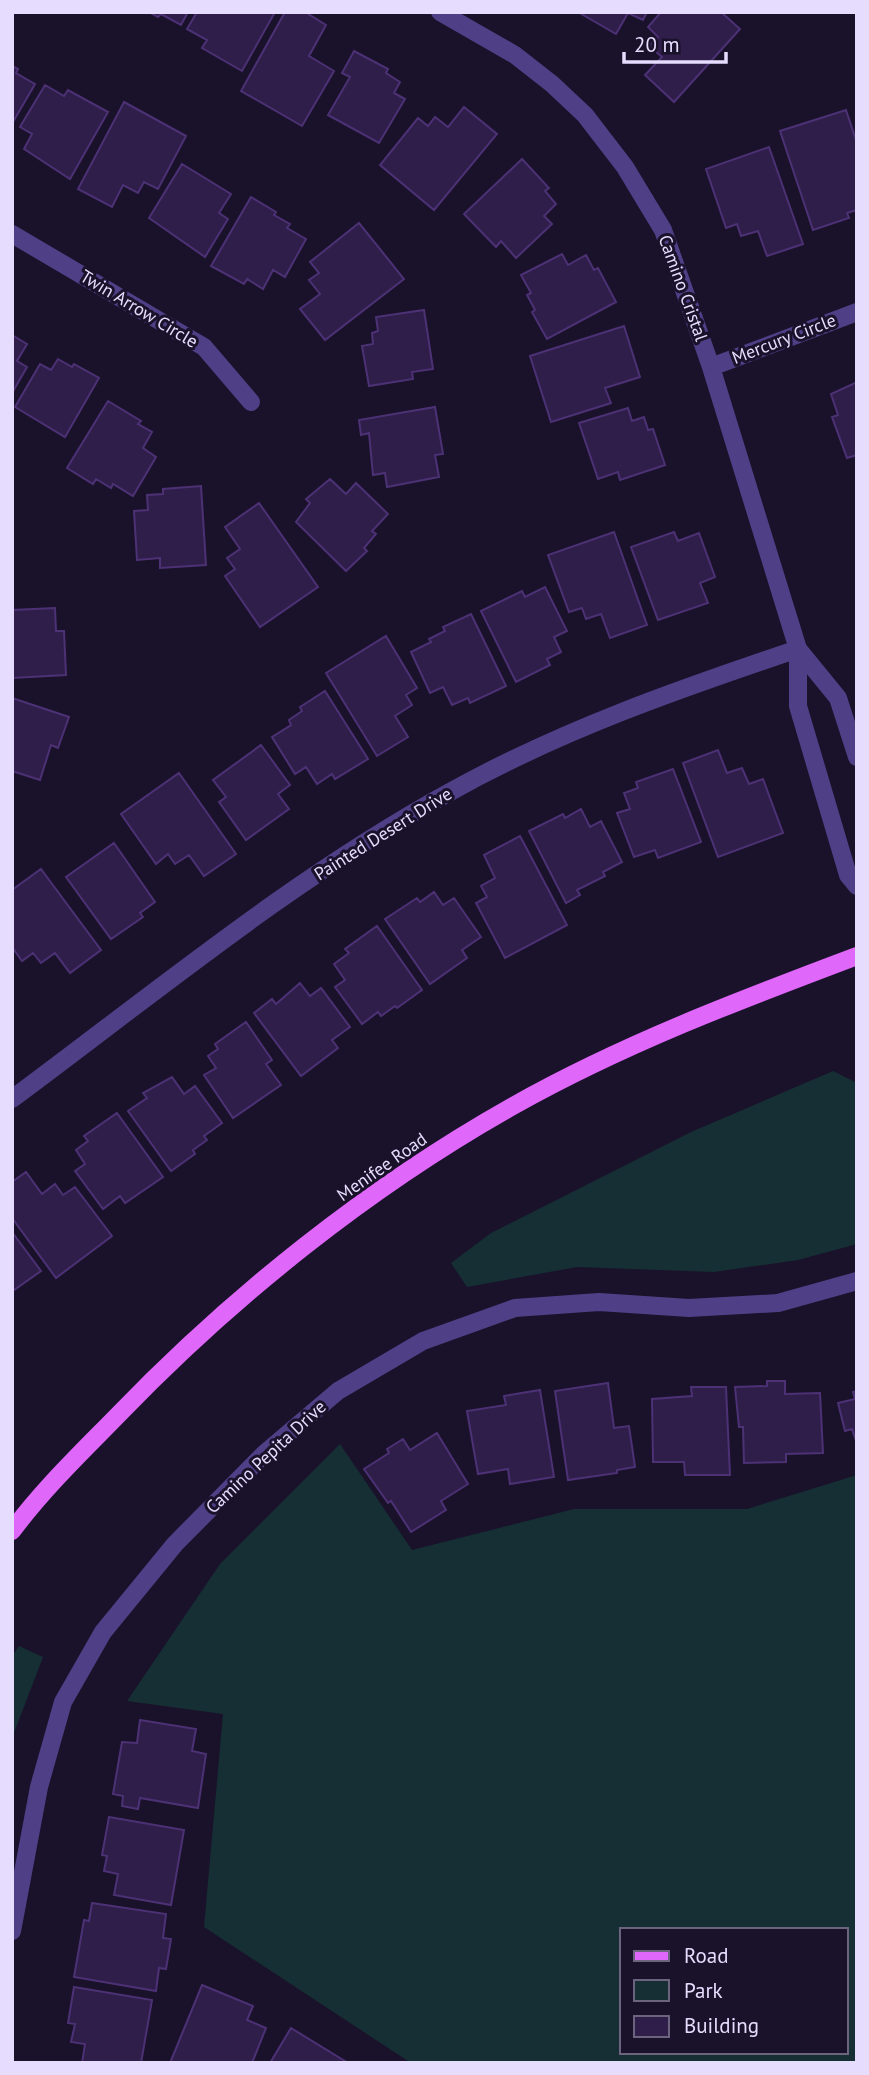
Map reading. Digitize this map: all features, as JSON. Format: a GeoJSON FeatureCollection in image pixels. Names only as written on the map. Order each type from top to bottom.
{"type":"FeatureCollection","features":[{"type":"Feature","properties":{"kind":"main road","name":"Menifee Road"},"geometry":{"type":"LineString","coordinates":[[12,1531],[34,1502],[162,1370],[277,1268],[417,1166],[513,1106],[634,1045],[736,1001],[857,956]]}},
{"type":"Feature","properties":{"kind":"street","name":"Camino Cristal"},"geometry":{"type":"LineString","coordinates":[[440,12],[514,55],[552,83],[585,115],[625,167],[663,230],[711,367],[798,649],[798,706],[848,874],[857,886]]}},
{"type":"Feature","properties":{"kind":"street","name":"Twin Arrow Circle"},"geometry":{"type":"LineString","coordinates":[[12,234],[204,347],[251,402]]}},
{"type":"Feature","properties":{"kind":"street","name":"Mercury Circle"},"geometry":{"type":"LineString","coordinates":[[711,367],[857,312]]}},
{"type":"Feature","properties":{"kind":"street","name":"Camino Cristal"},"geometry":{"type":"LineString","coordinates":[[798,649],[838,698],[857,757]]}},
{"type":"Feature","properties":{"kind":"street","name":"Painted Desert Drive"},"geometry":{"type":"LineString","coordinates":[[12,1099],[278,902],[448,793],[514,758],[604,717],[798,649]]}},
{"type":"Feature","properties":{"kind":"street","name":"Camino Pepita Drive"},"geometry":{"type":"LineString","coordinates":[[12,1931],[39,1787],[63,1703],[103,1632],[175,1544],[265,1453],[338,1391],[423,1341],[515,1308],[599,1302],[689,1308],[778,1303],[857,1281]]}},
{"type":"Feature","properties":{"kind":"green space"},"geometry":{"type":"Polygon","coordinates":[[[833,1071],[857,1083],[857,1244],[798,1260],[714,1272],[577,1267],[467,1287],[451,1263],[491,1233],[691,1132],[833,1071]]]}},
{"type":"Feature","properties":{"kind":"green space"},"geometry":{"type":"Polygon","coordinates":[[[340,1444],[412,1550],[574,1509],[747,1509],[857,1475],[857,2063],[411,2063],[204,1927],[223,1714],[127,1701],[220,1564],[340,1444]]]}},
{"type":"Feature","properties":{"kind":"green space"},"geometry":{"type":"Polygon","coordinates":[[[19,1646],[43,1657],[12,1738],[12,1656],[19,1646]]]}},
{"type":"Feature","properties":{"kind":"building"},"geometry":{"type":"Polygon","coordinates":[[[149,12],[188,12],[181,25],[161,14],[158,17],[149,12]]]}},
{"type":"Feature","properties":{"kind":"building"},"geometry":{"type":"Polygon","coordinates":[[[197,12],[275,12],[242,71],[202,48],[207,40],[187,29],[197,12]]]}},
{"type":"Feature","properties":{"kind":"building"},"geometry":{"type":"Polygon","coordinates":[[[285,12],[305,12],[326,25],[309,56],[334,71],[302,126],[241,91],[285,12]]]}},
{"type":"Feature","properties":{"kind":"building"},"geometry":{"type":"Polygon","coordinates":[[[578,12],[647,12],[643,20],[628,13],[616,34],[578,12]]]}},
{"type":"Feature","properties":{"kind":"building"},"geometry":{"type":"Polygon","coordinates":[[[661,12],[721,12],[740,29],[674,102],[645,75],[662,57],[649,46],[658,37],[648,27],[661,12]]]}},
{"type":"Feature","properties":{"kind":"building"},"geometry":{"type":"Polygon","coordinates":[[[354,51],[388,69],[386,73],[400,82],[394,93],[405,99],[379,143],[328,115],[350,77],[342,73],[354,51]]]}},
{"type":"Feature","properties":{"kind":"building"},"geometry":{"type":"Polygon","coordinates":[[[12,66],[18,69],[16,73],[35,84],[13,122],[12,66]]]}},
{"type":"Feature","properties":{"kind":"building"},"geometry":{"type":"Polygon","coordinates":[[[45,85],[64,96],[68,90],[108,112],[70,179],[24,149],[32,134],[20,127],[45,85]]]}},
{"type":"Feature","properties":{"kind":"building"},"geometry":{"type":"Polygon","coordinates":[[[124,102],[186,136],[158,189],[144,182],[138,193],[123,185],[112,207],[78,189],[124,102]]]}},
{"type":"Feature","properties":{"kind":"building"},"geometry":{"type":"Polygon","coordinates":[[[464,107],[497,134],[434,210],[380,165],[418,118],[428,126],[435,117],[448,127],[464,107]]]}},
{"type":"Feature","properties":{"kind":"building"},"geometry":{"type":"Polygon","coordinates":[[[846,110],[857,143],[857,210],[847,213],[849,218],[813,230],[780,131],[846,110]]]}},
{"type":"Feature","properties":{"kind":"building"},"geometry":{"type":"Polygon","coordinates":[[[769,147],[803,244],[767,256],[758,231],[741,236],[737,224],[726,228],[706,169],[769,147]]]}},
{"type":"Feature","properties":{"kind":"building"},"geometry":{"type":"Polygon","coordinates":[[[522,159],[549,188],[545,191],[556,204],[544,216],[552,224],[516,258],[501,241],[496,247],[464,214],[522,159]]]}},
{"type":"Feature","properties":{"kind":"building"},"geometry":{"type":"Polygon","coordinates":[[[182,164],[231,194],[219,213],[228,219],[205,257],[149,218],[182,164]]]}},
{"type":"Feature","properties":{"kind":"building"},"geometry":{"type":"Polygon","coordinates":[[[251,197],[276,212],[274,215],[290,224],[287,228],[306,239],[285,277],[273,270],[263,289],[247,279],[244,284],[211,266],[251,197]]]}},
{"type":"Feature","properties":{"kind":"building"},"geometry":{"type":"Polygon","coordinates":[[[359,223],[404,279],[325,340],[300,309],[320,294],[309,280],[319,273],[310,262],[359,223]]]}},
{"type":"Feature","properties":{"kind":"building"},"geometry":{"type":"Polygon","coordinates":[[[562,254],[568,265],[586,255],[594,270],[598,268],[616,302],[547,339],[532,312],[535,310],[527,295],[531,293],[521,275],[562,254]]]}},
{"type":"Feature","properties":{"kind":"building"},"geometry":{"type":"Polygon","coordinates":[[[424,310],[433,369],[412,372],[413,379],[369,386],[362,346],[373,344],[372,333],[378,331],[376,317],[424,310]]]}},
{"type":"Feature","properties":{"kind":"building"},"geometry":{"type":"Polygon","coordinates":[[[624,326],[640,377],[605,388],[611,403],[551,422],[530,356],[624,326]]]}},
{"type":"Feature","properties":{"kind":"building"},"geometry":{"type":"Polygon","coordinates":[[[12,335],[27,344],[17,361],[27,367],[12,393],[12,335]]]}},
{"type":"Feature","properties":{"kind":"building"},"geometry":{"type":"Polygon","coordinates":[[[58,359],[72,367],[74,364],[99,378],[65,437],[15,407],[40,364],[51,370],[58,359]]]}},
{"type":"Feature","properties":{"kind":"building"},"geometry":{"type":"Polygon","coordinates":[[[857,382],[857,455],[847,458],[832,417],[838,415],[831,394],[857,382]]]}},
{"type":"Feature","properties":{"kind":"building"},"geometry":{"type":"Polygon","coordinates":[[[108,401],[141,421],[138,424],[152,432],[143,448],[156,457],[133,496],[113,484],[111,488],[96,479],[93,484],[67,468],[108,401]]]}},
{"type":"Feature","properties":{"kind":"building"},"geometry":{"type":"Polygon","coordinates":[[[435,407],[443,454],[435,455],[439,477],[387,487],[385,473],[373,475],[369,433],[361,435],[359,420],[435,407]]]}},
{"type":"Feature","properties":{"kind":"building"},"geometry":{"type":"Polygon","coordinates":[[[628,408],[632,421],[644,417],[648,430],[653,429],[665,465],[620,480],[618,472],[598,479],[579,423],[628,408]]]}},
{"type":"Feature","properties":{"kind":"building"},"geometry":{"type":"Polygon","coordinates":[[[330,479],[346,494],[356,483],[388,514],[372,531],[376,534],[364,548],[367,551],[346,571],[296,522],[310,503],[306,499],[330,479]]]}},
{"type":"Feature","properties":{"kind":"building"},"geometry":{"type":"Polygon","coordinates":[[[201,486],[206,565],[160,568],[160,558],[137,560],[134,511],[148,510],[147,495],[163,494],[163,489],[201,486]]]}},
{"type":"Feature","properties":{"kind":"building"},"geometry":{"type":"Polygon","coordinates":[[[259,503],[318,587],[260,627],[225,576],[235,569],[227,558],[240,549],[225,527],[259,503]]]}},
{"type":"Feature","properties":{"kind":"building"},"geometry":{"type":"Polygon","coordinates":[[[614,532],[647,625],[610,638],[601,614],[586,619],[582,608],[569,612],[548,555],[614,532]]]}},
{"type":"Feature","properties":{"kind":"building"},"geometry":{"type":"Polygon","coordinates":[[[674,532],[678,541],[699,533],[715,577],[700,583],[708,603],[658,620],[631,547],[674,532]]]}},
{"type":"Feature","properties":{"kind":"building"},"geometry":{"type":"Polygon","coordinates":[[[545,587],[567,631],[554,637],[561,652],[547,659],[550,665],[516,682],[481,611],[522,591],[525,597],[545,587]]]}},
{"type":"Feature","properties":{"kind":"building"},"geometry":{"type":"Polygon","coordinates":[[[55,608],[56,631],[64,631],[66,675],[12,678],[12,610],[55,608]]]}},
{"type":"Feature","properties":{"kind":"building"},"geometry":{"type":"Polygon","coordinates":[[[471,614],[506,686],[470,703],[468,698],[452,705],[443,687],[430,693],[411,652],[431,642],[429,639],[445,631],[443,627],[471,614]]]}},
{"type":"Feature","properties":{"kind":"building"},"geometry":{"type":"Polygon","coordinates":[[[386,636],[417,688],[406,695],[412,705],[395,716],[408,737],[377,756],[326,673],[386,636]]]}},
{"type":"Feature","properties":{"kind":"building"},"geometry":{"type":"Polygon","coordinates":[[[325,691],[368,759],[335,779],[332,774],[317,784],[306,767],[295,774],[272,737],[291,725],[289,720],[302,711],[300,707],[325,691]]]}},
{"type":"Feature","properties":{"kind":"building"},"geometry":{"type":"Polygon","coordinates":[[[12,698],[69,717],[58,748],[51,745],[40,780],[12,771],[12,698]]]}},
{"type":"Feature","properties":{"kind":"building"},"geometry":{"type":"Polygon","coordinates":[[[261,745],[290,785],[278,794],[289,809],[246,840],[219,802],[226,797],[213,780],[261,745]]]}},
{"type":"Feature","properties":{"kind":"building"},"geometry":{"type":"Polygon","coordinates":[[[718,750],[727,773],[742,768],[749,784],[763,779],[783,833],[718,857],[683,763],[718,750]]]}},
{"type":"Feature","properties":{"kind":"building"},"geometry":{"type":"Polygon","coordinates":[[[673,769],[701,842],[658,858],[655,850],[634,857],[617,813],[630,809],[624,793],[638,788],[636,782],[673,769]]]}},
{"type":"Feature","properties":{"kind":"building"},"geometry":{"type":"Polygon","coordinates":[[[179,773],[236,854],[204,876],[189,855],[175,864],[168,854],[156,864],[121,814],[179,773]]]}},
{"type":"Feature","properties":{"kind":"building"},"geometry":{"type":"Polygon","coordinates":[[[581,809],[590,827],[601,821],[622,862],[603,872],[605,876],[577,890],[580,895],[566,903],[529,831],[563,814],[565,818],[581,809]]]}},
{"type":"Feature","properties":{"kind":"building"},"geometry":{"type":"Polygon","coordinates":[[[520,836],[567,925],[505,958],[476,903],[487,897],[481,886],[495,878],[484,855],[520,836]]]}},
{"type":"Feature","properties":{"kind":"building"},"geometry":{"type":"Polygon","coordinates":[[[114,843],[155,902],[140,913],[143,917],[111,939],[66,877],[114,843]]]}},
{"type":"Feature","properties":{"kind":"building"},"geometry":{"type":"Polygon","coordinates":[[[41,869],[101,950],[70,973],[55,953],[41,963],[33,953],[22,961],[12,947],[12,890],[41,869]]]}},
{"type":"Feature","properties":{"kind":"building"},"geometry":{"type":"Polygon","coordinates":[[[434,892],[443,905],[454,898],[481,937],[462,950],[467,958],[430,984],[385,919],[417,898],[420,902],[434,892]]]}},
{"type":"Feature","properties":{"kind":"building"},"geometry":{"type":"Polygon","coordinates":[[[377,926],[422,990],[397,1008],[395,1006],[381,1016],[378,1012],[362,1024],[335,987],[345,980],[334,964],[349,953],[345,949],[377,926]]]}},
{"type":"Feature","properties":{"kind":"building"},"geometry":{"type":"Polygon","coordinates":[[[300,983],[310,996],[321,988],[350,1027],[332,1040],[338,1048],[301,1076],[254,1013],[272,999],[276,1004],[300,983]]]}},
{"type":"Feature","properties":{"kind":"building"},"geometry":{"type":"Polygon","coordinates":[[[246,1022],[272,1060],[266,1064],[281,1085],[233,1118],[204,1075],[216,1068],[208,1056],[218,1049],[215,1044],[246,1022]]]}},
{"type":"Feature","properties":{"kind":"building"},"geometry":{"type":"Polygon","coordinates":[[[172,1077],[184,1094],[195,1086],[222,1123],[204,1136],[207,1140],[193,1150],[195,1154],[171,1171],[128,1111],[147,1098],[143,1093],[172,1077]]]}},
{"type":"Feature","properties":{"kind":"building"},"geometry":{"type":"Polygon","coordinates":[[[117,1113],[163,1177],[125,1203],[120,1196],[103,1209],[75,1171],[85,1164],[76,1150],[88,1141],[84,1136],[117,1113]]]}},
{"type":"Feature","properties":{"kind":"building"},"geometry":{"type":"Polygon","coordinates":[[[26,1172],[42,1194],[55,1184],[63,1195],[75,1187],[112,1236],[56,1278],[12,1218],[12,1182],[26,1172]]]}},
{"type":"Feature","properties":{"kind":"building"},"geometry":{"type":"Polygon","coordinates":[[[12,1232],[41,1271],[14,1290],[12,1287],[12,1232]]]}},
{"type":"Feature","properties":{"kind":"building"},"geometry":{"type":"Polygon","coordinates":[[[767,1381],[785,1381],[785,1394],[820,1393],[823,1453],[786,1454],[786,1462],[744,1463],[743,1427],[739,1427],[735,1387],[767,1386],[767,1381]]]}},
{"type":"Feature","properties":{"kind":"building"},"geometry":{"type":"Polygon","coordinates":[[[608,1383],[614,1428],[629,1426],[635,1467],[617,1470],[617,1473],[568,1480],[555,1391],[608,1383]]]}},
{"type":"Feature","properties":{"kind":"building"},"geometry":{"type":"Polygon","coordinates":[[[691,1387],[726,1387],[730,1475],[685,1475],[684,1462],[653,1462],[652,1399],[692,1396],[691,1387]]]}},
{"type":"Feature","properties":{"kind":"building"},"geometry":{"type":"Polygon","coordinates":[[[540,1390],[554,1477],[510,1484],[508,1469],[478,1474],[467,1411],[506,1405],[504,1396],[540,1390]]]}},
{"type":"Feature","properties":{"kind":"building"},"geometry":{"type":"Polygon","coordinates":[[[857,1391],[857,1444],[852,1429],[845,1431],[838,1403],[855,1399],[853,1392],[857,1391]]]}},
{"type":"Feature","properties":{"kind":"building"},"geometry":{"type":"Polygon","coordinates":[[[437,1433],[468,1484],[441,1501],[446,1510],[411,1532],[391,1501],[388,1503],[364,1469],[389,1453],[387,1449],[403,1439],[410,1450],[437,1433]]]}},
{"type":"Feature","properties":{"kind":"building"},"geometry":{"type":"Polygon","coordinates":[[[140,1720],[196,1729],[192,1751],[206,1754],[198,1808],[140,1798],[138,1809],[122,1806],[123,1796],[113,1794],[122,1742],[137,1743],[140,1720]]]}},
{"type":"Feature","properties":{"kind":"building"},"geometry":{"type":"Polygon","coordinates":[[[109,1817],[184,1830],[171,1905],[114,1895],[118,1874],[104,1871],[107,1856],[102,1855],[109,1817]]]}},
{"type":"Feature","properties":{"kind":"building"},"geometry":{"type":"Polygon","coordinates":[[[92,1903],[166,1914],[163,1938],[171,1939],[166,1969],[159,1968],[156,1991],[74,1977],[84,1920],[89,1921],[92,1903]]]}},
{"type":"Feature","properties":{"kind":"building"},"geometry":{"type":"Polygon","coordinates":[[[202,1985],[253,2006],[247,2020],[266,2028],[252,2063],[170,2063],[202,1985]]]}},
{"type":"Feature","properties":{"kind":"building"},"geometry":{"type":"Polygon","coordinates":[[[74,1987],[152,2000],[141,2063],[82,2063],[85,2044],[71,2042],[75,2024],[68,2023],[74,1987]]]}},
{"type":"Feature","properties":{"kind":"building"},"geometry":{"type":"Polygon","coordinates":[[[291,2028],[348,2063],[270,2063],[291,2028]]]}}]}
